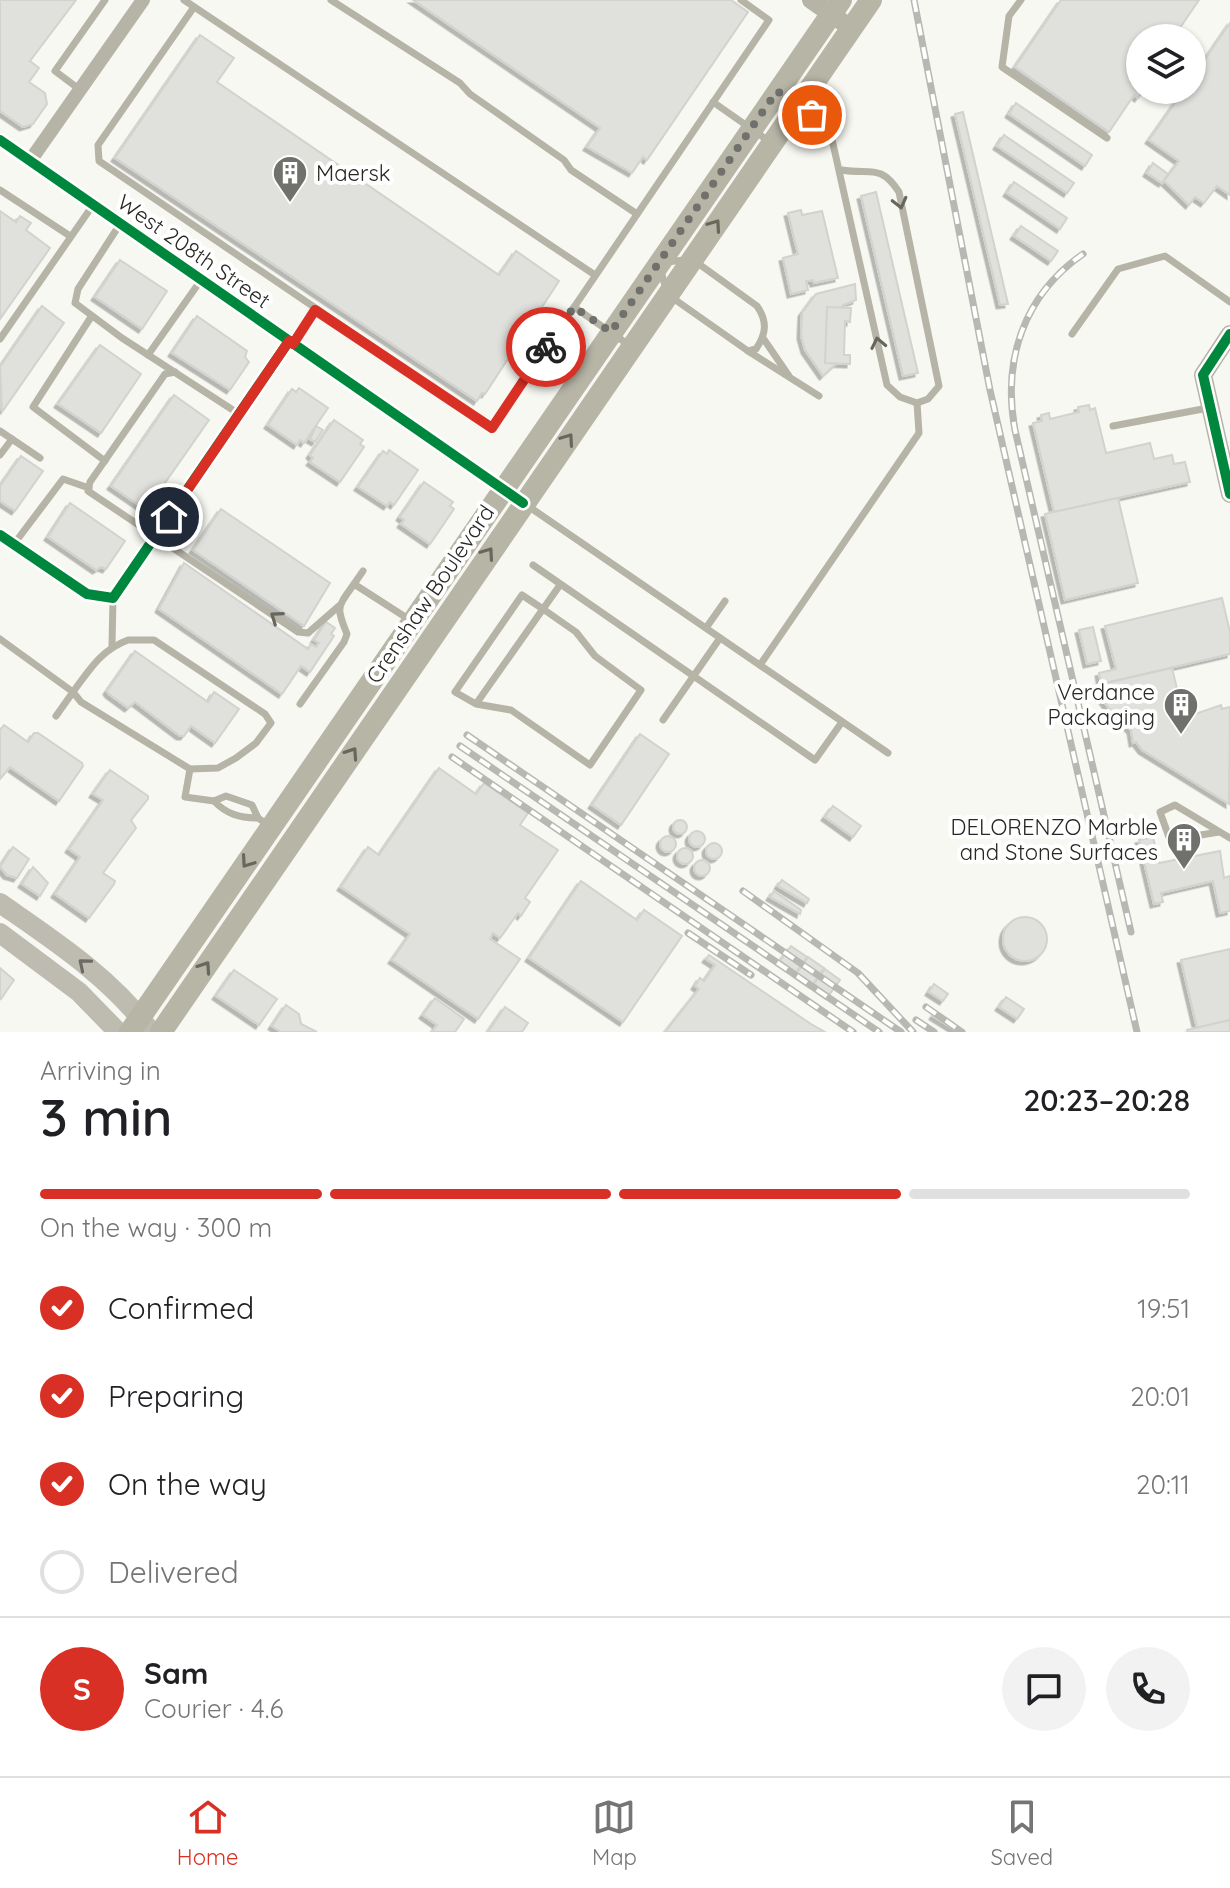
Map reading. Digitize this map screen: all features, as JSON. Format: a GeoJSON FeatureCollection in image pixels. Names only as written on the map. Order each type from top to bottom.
{"type":"FeatureCollection","features":[{"type":"Feature","properties":{"kind":"main road","name":"Crenshaw Boulevard"},"geometry":{"type":"LineString","coordinates":[[161,1032],[871,0]]}},
{"type":"Feature","properties":{"kind":"main road","name":"Crenshaw Boulevard"},"geometry":{"type":"LineString","coordinates":[[140,1027],[264,822],[411,622],[836,7]]}},
{"type":"Feature","properties":{"kind":"main road"},"geometry":{"type":"LineString","coordinates":[[0,903],[65,948],[140,1027]]}},
{"type":"Feature","properties":{"kind":"main road"},"geometry":{"type":"LineString","coordinates":[[0,933],[79,992],[118,1032]]}},
{"type":"Feature","properties":{"kind":"street"},"geometry":{"type":"LineString","coordinates":[[30,161],[143,0]]}},
{"type":"Feature","properties":{"kind":"street"},"geometry":{"type":"LineString","coordinates":[[811,0],[836,7],[851,28]]}},
{"type":"Feature","properties":{"kind":"street","name":"West 208th Street"},"geometry":{"type":"LineString","coordinates":[[0,140],[523,503]]}},
{"type":"Feature","properties":{"kind":"street"},"geometry":{"type":"LineString","coordinates":[[1230,334],[1203,375],[1226,464],[1230,494]]}},
{"type":"Feature","properties":{"kind":"street"},"geometry":{"type":"LineString","coordinates":[[0,535],[87,594],[113,598],[291,342]]}},
{"type":"Feature","properties":{"kind":"lane"},"geometry":{"type":"LineString","coordinates":[[80,90],[55,71],[105,0]]}},
{"type":"Feature","properties":{"kind":"lane"},"geometry":{"type":"LineString","coordinates":[[184,0],[595,275]]}},
{"type":"Feature","properties":{"kind":"lane"},"geometry":{"type":"LineString","coordinates":[[331,0],[460,83],[470,94],[564,160],[571,170],[637,214]]}},
{"type":"Feature","properties":{"kind":"lane"},"geometry":{"type":"LineString","coordinates":[[194,7],[98,145],[99,161],[492,428],[769,20],[741,0]]}},
{"type":"Feature","properties":{"kind":"lane"},"geometry":{"type":"LineString","coordinates":[[1021,0],[1009,16],[1002,67],[1107,138]]}},
{"type":"Feature","properties":{"kind":"lane"},"geometry":{"type":"LineString","coordinates":[[777,91],[826,125],[842,170],[887,385],[900,397],[917,403],[928,399],[939,386],[899,192],[890,178],[874,170],[842,170]]}},
{"type":"Feature","properties":{"kind":"lane"},"geometry":{"type":"LineString","coordinates":[[713,102],[771,143]]}},
{"type":"Feature","properties":{"kind":"lane"},"geometry":{"type":"LineString","coordinates":[[0,190],[70,236]]}},
{"type":"Feature","properties":{"kind":"lane"},"geometry":{"type":"LineString","coordinates":[[0,339],[93,205]]}},
{"type":"Feature","properties":{"kind":"lane"},"geometry":{"type":"LineString","coordinates":[[120,224],[74,296],[75,303],[91,317],[239,414]]}},
{"type":"Feature","properties":{"kind":"lane"},"geometry":{"type":"LineString","coordinates":[[1072,334],[1118,269],[1165,256],[1230,302]]}},
{"type":"Feature","properties":{"kind":"lane"},"geometry":{"type":"LineString","coordinates":[[748,351],[756,349],[766,326],[757,306],[692,259],[659,263],[667,294],[748,351],[819,396]]}},
{"type":"Feature","properties":{"kind":"lane"},"geometry":{"type":"LineString","coordinates":[[148,355],[201,280]]}},
{"type":"Feature","properties":{"kind":"lane"},"geometry":{"type":"LineString","coordinates":[[574,307],[631,347]]}},
{"type":"Feature","properties":{"kind":"lane"},"geometry":{"type":"LineString","coordinates":[[291,342],[315,310]]}},
{"type":"Feature","properties":{"kind":"lane"},"geometry":{"type":"LineString","coordinates":[[91,317],[33,407],[105,461]]}},
{"type":"Feature","properties":{"kind":"lane"},"geometry":{"type":"LineString","coordinates":[[763,338],[789,376]]}},
{"type":"Feature","properties":{"kind":"lane"},"geometry":{"type":"LineString","coordinates":[[89,488],[165,374],[175,372]]}},
{"type":"Feature","properties":{"kind":"lane"},"geometry":{"type":"LineString","coordinates":[[760,665],[919,433],[917,403]]}},
{"type":"Feature","properties":{"kind":"lane"},"geometry":{"type":"LineString","coordinates":[[1113,426],[1210,407]]}},
{"type":"Feature","properties":{"kind":"lane"},"geometry":{"type":"LineString","coordinates":[[0,431],[40,458]]}},
{"type":"Feature","properties":{"kind":"lane"},"geometry":{"type":"LineString","coordinates":[[0,455],[12,439]]}},
{"type":"Feature","properties":{"kind":"lane"},"geometry":{"type":"LineString","coordinates":[[14,544],[63,479],[89,488],[93,497],[298,632],[308,633],[339,606],[363,571]]}},
{"type":"Feature","properties":{"kind":"lane"},"geometry":{"type":"LineString","coordinates":[[523,503],[888,753]]}},
{"type":"Feature","properties":{"kind":"lane"},"geometry":{"type":"LineString","coordinates":[[533,565],[815,760],[842,722]]}},
{"type":"Feature","properties":{"kind":"lane"},"geometry":{"type":"LineString","coordinates":[[354,584],[411,622]]}},
{"type":"Feature","properties":{"kind":"lane"},"geometry":{"type":"LineString","coordinates":[[476,704],[560,585]]}},
{"type":"Feature","properties":{"kind":"lane"},"geometry":{"type":"LineString","coordinates":[[522,595],[543,609],[576,632],[595,656],[641,690],[590,765],[511,710],[476,704],[455,692],[522,595]]}},
{"type":"Feature","properties":{"kind":"lane"},"geometry":{"type":"LineString","coordinates":[[112,646],[113,598]]}},
{"type":"Feature","properties":{"kind":"lane"},"geometry":{"type":"LineString","coordinates":[[706,628],[725,601]]}},
{"type":"Feature","properties":{"kind":"lane"},"geometry":{"type":"LineString","coordinates":[[300,704],[344,642],[347,634],[338,615],[339,606]]}},
{"type":"Feature","properties":{"kind":"lane"},"geometry":{"type":"LineString","coordinates":[[663,720],[720,638]]}},
{"type":"Feature","properties":{"kind":"lane"},"geometry":{"type":"LineString","coordinates":[[0,639],[73,692],[81,702],[190,769],[218,768],[256,743],[269,730],[271,723],[265,714],[154,640],[128,640],[112,646],[99,656],[73,692],[56,716]]}},
{"type":"Feature","properties":{"kind":"lane"},"geometry":{"type":"LineString","coordinates":[[190,769],[185,797],[214,801],[226,796],[252,805],[264,822]]}},
{"type":"Feature","properties":{"kind":"lane"},"geometry":{"type":"LineString","coordinates":[[214,801],[222,810],[264,822]]}},
{"type":"Feature","properties":{"kind":"lane"},"geometry":{"type":"LineString","coordinates":[[1219,832],[1170,840],[1160,812],[1175,805],[1230,838]]}},
{"type":"Feature","properties":{"kind":"building"},"geometry":{"type":"Polygon","coordinates":[[[0,0],[76,0],[30,61],[39,68],[29,82],[45,93],[47,104],[33,124],[23,127],[0,111],[0,0]]]}},
{"type":"Feature","properties":{"kind":"building"},"geometry":{"type":"Polygon","coordinates":[[[413,0],[731,0],[748,12],[647,160],[643,157],[632,173],[587,147],[600,128],[413,0]]]}},
{"type":"Feature","properties":{"kind":"building"},"geometry":{"type":"Polygon","coordinates":[[[1061,0],[1199,0],[1183,24],[1126,24],[1128,104],[1109,132],[1015,67],[1061,0]]]}},
{"type":"Feature","properties":{"kind":"building"},"geometry":{"type":"Polygon","coordinates":[[[1230,23],[1230,195],[1217,186],[1204,203],[1195,197],[1189,205],[1164,181],[1179,161],[1149,140],[1174,104],[1206,104],[1206,58],[1230,23]]]}},
{"type":"Feature","properties":{"kind":"building","name":"Maersk"},"geometry":{"type":"Polygon","coordinates":[[[200,35],[234,58],[217,82],[499,275],[516,251],[559,281],[485,394],[482,393],[477,401],[115,158],[200,35]]]}},
{"type":"Feature","properties":{"kind":"building"},"geometry":{"type":"Polygon","coordinates":[[[1016,103],[1092,155],[1085,166],[1009,114],[1016,103]]]}},
{"type":"Feature","properties":{"kind":"building"},"geometry":{"type":"Polygon","coordinates":[[[963,112],[1008,304],[1000,305],[955,114],[963,112]]]}},
{"type":"Feature","properties":{"kind":"building"},"geometry":{"type":"Polygon","coordinates":[[[1004,135],[1074,183],[1067,193],[997,146],[1004,135]]]}},
{"type":"Feature","properties":{"kind":"building"},"geometry":{"type":"Polygon","coordinates":[[[1153,163],[1168,174],[1162,183],[1147,173],[1153,163]]]}},
{"type":"Feature","properties":{"kind":"building"},"geometry":{"type":"Polygon","coordinates":[[[1014,182],[1067,218],[1060,229],[1007,193],[1014,182]]]}},
{"type":"Feature","properties":{"kind":"building"},"geometry":{"type":"Polygon","coordinates":[[[876,192],[918,373],[903,376],[861,196],[876,192]]]}},
{"type":"Feature","properties":{"kind":"building"},"geometry":{"type":"Polygon","coordinates":[[[801,210],[802,215],[822,211],[838,278],[814,283],[813,280],[806,281],[808,290],[791,294],[783,258],[798,254],[788,213],[801,210]]]}},
{"type":"Feature","properties":{"kind":"building"},"geometry":{"type":"Polygon","coordinates":[[[0,211],[16,222],[20,216],[31,223],[26,230],[50,248],[0,319],[0,211]]]}},
{"type":"Feature","properties":{"kind":"building"},"geometry":{"type":"Polygon","coordinates":[[[1021,226],[1058,251],[1051,261],[1014,236],[1021,226]]]}},
{"type":"Feature","properties":{"kind":"building"},"geometry":{"type":"Polygon","coordinates":[[[120,260],[167,291],[142,329],[95,297],[120,260]]]}},
{"type":"Feature","properties":{"kind":"building"},"geometry":{"type":"Polygon","coordinates":[[[855,284],[856,300],[843,305],[832,318],[830,340],[837,363],[823,376],[805,350],[801,336],[802,313],[816,294],[855,284]]]}},
{"type":"Feature","properties":{"kind":"building"},"geometry":{"type":"Polygon","coordinates":[[[42,306],[64,323],[2,412],[0,367],[42,306]]]}},
{"type":"Feature","properties":{"kind":"building"},"geometry":{"type":"Polygon","coordinates":[[[827,307],[851,308],[850,322],[845,321],[844,355],[850,355],[850,364],[825,363],[827,307]]]}},
{"type":"Feature","properties":{"kind":"building"},"geometry":{"type":"Polygon","coordinates":[[[197,316],[247,351],[245,357],[249,362],[230,390],[172,353],[197,316]]]}},
{"type":"Feature","properties":{"kind":"building"},"geometry":{"type":"Polygon","coordinates":[[[100,345],[141,374],[101,433],[58,404],[100,345]]]}},
{"type":"Feature","properties":{"kind":"building"},"geometry":{"type":"Polygon","coordinates":[[[299,388],[328,408],[304,443],[300,440],[297,445],[268,425],[292,389],[296,392],[299,388]]]}},
{"type":"Feature","properties":{"kind":"building"},"geometry":{"type":"Polygon","coordinates":[[[174,395],[209,420],[146,510],[111,486],[174,395]]]}},
{"type":"Feature","properties":{"kind":"building"},"geometry":{"type":"Polygon","coordinates":[[[1089,405],[1090,410],[1095,408],[1106,453],[1150,443],[1154,459],[1172,455],[1174,464],[1185,462],[1190,482],[1054,512],[1033,423],[1042,421],[1041,415],[1049,413],[1050,419],[1079,412],[1078,407],[1089,405]]]}},
{"type":"Feature","properties":{"kind":"building"},"geometry":{"type":"Polygon","coordinates":[[[334,420],[363,440],[360,444],[364,447],[340,482],[310,462],[313,458],[310,455],[334,420]]]}},
{"type":"Feature","properties":{"kind":"building"},"geometry":{"type":"Polygon","coordinates":[[[316,426],[323,430],[315,442],[310,439],[316,426]]]}},
{"type":"Feature","properties":{"kind":"building"},"geometry":{"type":"Polygon","coordinates":[[[389,450],[418,470],[394,505],[390,502],[387,506],[358,487],[383,451],[387,454],[389,450]]]}},
{"type":"Feature","properties":{"kind":"building"},"geometry":{"type":"Polygon","coordinates":[[[21,456],[43,471],[15,511],[0,501],[0,486],[21,456]]]}},
{"type":"Feature","properties":{"kind":"building"},"geometry":{"type":"Polygon","coordinates":[[[424,482],[453,502],[450,506],[454,509],[430,544],[401,524],[404,520],[400,517],[424,482]]]}},
{"type":"Feature","properties":{"kind":"building"},"geometry":{"type":"Polygon","coordinates":[[[1118,498],[1138,583],[1065,600],[1045,514],[1118,498]]]}},
{"type":"Feature","properties":{"kind":"building"},"geometry":{"type":"Polygon","coordinates":[[[70,503],[125,541],[106,569],[101,567],[96,570],[48,537],[70,503]]]}},
{"type":"Feature","properties":{"kind":"building"},"geometry":{"type":"Polygon","coordinates":[[[221,509],[330,583],[304,626],[193,550],[221,509]]]}},
{"type":"Feature","properties":{"kind":"building"},"geometry":{"type":"Polygon","coordinates":[[[184,563],[308,649],[311,644],[316,647],[319,643],[314,640],[326,622],[335,628],[331,634],[334,636],[310,672],[301,666],[282,694],[159,609],[184,563]]]}},
{"type":"Feature","properties":{"kind":"building"},"geometry":{"type":"Polygon","coordinates":[[[1222,598],[1230,632],[1230,654],[1101,684],[1099,673],[1116,669],[1105,626],[1222,598]]]}},
{"type":"Feature","properties":{"kind":"building"},"geometry":{"type":"Polygon","coordinates":[[[1093,627],[1101,661],[1087,664],[1079,630],[1093,627]]]}},
{"type":"Feature","properties":{"kind":"building"},"geometry":{"type":"Polygon","coordinates":[[[135,651],[208,702],[214,692],[239,709],[215,743],[191,726],[184,736],[180,736],[135,702],[128,708],[109,694],[107,691],[135,651]]]}},
{"type":"Feature","properties":{"kind":"building","name":"Verdance Packaging"},"geometry":{"type":"Polygon","coordinates":[[[1172,668],[1184,718],[1221,705],[1222,709],[1230,707],[1229,804],[1142,750],[1136,742],[1133,743],[1131,730],[1110,710],[1093,686],[1172,668]]]}},
{"type":"Feature","properties":{"kind":"building"},"geometry":{"type":"Polygon","coordinates":[[[4,725],[28,742],[34,733],[38,733],[82,763],[83,766],[59,801],[10,767],[0,779],[0,730],[4,725]]]}},
{"type":"Feature","properties":{"kind":"building"},"geometry":{"type":"Polygon","coordinates":[[[640,734],[669,754],[621,825],[592,805],[640,734]]]}},
{"type":"Feature","properties":{"kind":"building"},"geometry":{"type":"Polygon","coordinates":[[[439,768],[476,794],[484,783],[528,813],[520,825],[558,850],[525,898],[530,902],[521,916],[518,913],[500,938],[493,933],[490,939],[520,959],[478,1019],[392,960],[410,934],[341,887],[368,847],[379,855],[439,768]]]}},
{"type":"Feature","properties":{"kind":"building"},"geometry":{"type":"Polygon","coordinates":[[[110,770],[148,799],[131,820],[136,828],[103,873],[115,881],[89,918],[55,894],[80,857],[69,849],[103,800],[93,794],[110,770]]]}},
{"type":"Feature","properties":{"kind":"building"},"geometry":{"type":"Polygon","coordinates":[[[833,806],[861,826],[853,837],[825,817],[833,806]]]}},
{"type":"Feature","properties":{"kind":"building"},"geometry":{"type":"Polygon","coordinates":[[[680,820],[687,827],[680,834],[673,827],[680,820]]]}},
{"type":"Feature","properties":{"kind":"building"},"geometry":{"type":"Polygon","coordinates":[[[697,831],[705,839],[697,847],[689,839],[697,831]]]}},
{"type":"Feature","properties":{"kind":"building"},"geometry":{"type":"Polygon","coordinates":[[[668,836],[676,844],[668,852],[660,844],[668,836]]]}},
{"type":"Feature","properties":{"kind":"building","name":"DELORENZO Marble and Stone Surfaces"},"geometry":{"type":"Polygon","coordinates":[[[1153,837],[1159,863],[1220,851],[1224,878],[1230,876],[1230,911],[1220,913],[1213,881],[1161,893],[1163,902],[1154,904],[1139,840],[1153,837]]]}},
{"type":"Feature","properties":{"kind":"building"},"geometry":{"type":"Polygon","coordinates":[[[714,843],[722,851],[714,859],[706,851],[714,843]]]}},
{"type":"Feature","properties":{"kind":"building"},"geometry":{"type":"Polygon","coordinates":[[[13,847],[29,859],[17,878],[7,875],[0,867],[13,847]]]}},
{"type":"Feature","properties":{"kind":"building"},"geometry":{"type":"Polygon","coordinates":[[[685,848],[693,856],[685,864],[677,856],[685,848]]]}},
{"type":"Feature","properties":{"kind":"building"},"geometry":{"type":"Polygon","coordinates":[[[702,860],[708,862],[708,874],[702,876],[696,874],[694,868],[696,862],[702,860]]]}},
{"type":"Feature","properties":{"kind":"building"},"geometry":{"type":"Polygon","coordinates":[[[33,867],[48,883],[40,896],[22,884],[33,867]]]}},
{"type":"Feature","properties":{"kind":"building"},"geometry":{"type":"Polygon","coordinates":[[[782,880],[809,899],[807,903],[778,886],[782,880]]]}},
{"type":"Feature","properties":{"kind":"building"},"geometry":{"type":"Polygon","coordinates":[[[581,881],[637,920],[644,910],[682,936],[623,1022],[529,958],[581,881]]]}},
{"type":"Feature","properties":{"kind":"building"},"geometry":{"type":"Polygon","coordinates":[[[774,891],[801,910],[800,914],[770,897],[774,891]]]}},
{"type":"Feature","properties":{"kind":"building"},"geometry":{"type":"Polygon","coordinates":[[[1025,917],[1041,923],[1047,939],[1041,955],[1025,961],[1009,955],[1003,939],[1009,923],[1025,917]]]}},
{"type":"Feature","properties":{"kind":"building"},"geometry":{"type":"Polygon","coordinates":[[[791,946],[807,957],[796,972],[780,961],[791,946]]]}},
{"type":"Feature","properties":{"kind":"building"},"geometry":{"type":"Polygon","coordinates":[[[1230,949],[1230,1020],[1197,1028],[1181,960],[1230,949]]]}},
{"type":"Feature","properties":{"kind":"building"},"geometry":{"type":"Polygon","coordinates":[[[709,955],[825,1032],[665,1032],[699,989],[695,986],[700,978],[704,981],[715,965],[706,959],[709,955]]]}},
{"type":"Feature","properties":{"kind":"building"},"geometry":{"type":"Polygon","coordinates":[[[808,957],[824,968],[813,984],[797,973],[808,957]]]}},
{"type":"Feature","properties":{"kind":"building"},"geometry":{"type":"Polygon","coordinates":[[[0,968],[14,980],[1,999],[0,998],[0,968]]]}},
{"type":"Feature","properties":{"kind":"building"},"geometry":{"type":"Polygon","coordinates":[[[825,969],[840,980],[829,995],[814,984],[825,969]]]}},
{"type":"Feature","properties":{"kind":"building"},"geometry":{"type":"Polygon","coordinates":[[[234,970],[277,999],[259,1025],[216,996],[234,970]]]}},
{"type":"Feature","properties":{"kind":"building"},"geometry":{"type":"Polygon","coordinates":[[[934,984],[948,994],[943,1001],[929,992],[934,984]]]}},
{"type":"Feature","properties":{"kind":"building"},"geometry":{"type":"Polygon","coordinates":[[[1006,997],[1024,1009],[1017,1019],[999,1007],[1006,997]]]}},
{"type":"Feature","properties":{"kind":"building"},"geometry":{"type":"Polygon","coordinates":[[[435,998],[464,1019],[455,1032],[432,1032],[437,1025],[423,1015],[435,998]]]}},
{"type":"Feature","properties":{"kind":"building"},"geometry":{"type":"Polygon","coordinates":[[[286,1005],[299,1014],[301,1024],[317,1032],[281,1032],[272,1026],[286,1005]]]}},
{"type":"Feature","properties":{"kind":"building"},"geometry":{"type":"Polygon","coordinates":[[[505,1007],[528,1023],[522,1032],[488,1032],[505,1007]]]}},
{"type":"Feature","properties":{"kind":"building"},"geometry":{"type":"Polygon","coordinates":[[[936,1012],[959,1028],[957,1031],[933,1016],[936,1012]]]}},
{"type":"Feature","properties":{"kind":"building"},"geometry":{"type":"Polygon","coordinates":[[[1230,1020],[1230,1032],[1187,1030],[1230,1020]]]}},
{"type":"Feature","properties":{"kind":"railway"},"geometry":{"type":"LineString","coordinates":[[914,0],[990,390],[1137,1032]]}},
{"type":"Feature","properties":{"kind":"railway"},"geometry":{"type":"LineString","coordinates":[[1083,254],[1063,270],[1032,309],[1015,354],[1012,404],[1015,430],[1131,932]]}},
{"type":"Feature","properties":{"kind":"railway"},"geometry":{"type":"LineString","coordinates":[[467,735],[901,1032]]}},
{"type":"Feature","properties":{"kind":"railway"},"geometry":{"type":"LineString","coordinates":[[460,746],[879,1032]]}},
{"type":"Feature","properties":{"kind":"railway"},"geometry":{"type":"LineString","coordinates":[[452,757],[853,1032]]}},
{"type":"Feature","properties":{"kind":"railway"},"geometry":{"type":"LineString","coordinates":[[743,891],[858,973],[913,1032]]}},
{"type":"Feature","properties":{"kind":"railway"},"geometry":{"type":"LineString","coordinates":[[688,933],[751,975]]}},
{"type":"Feature","properties":{"kind":"railway"},"geometry":{"type":"LineString","coordinates":[[926,1007],[962,1032]]}},
{"type":"Feature","properties":{"kind":"railway"},"geometry":{"type":"LineString","coordinates":[[916,1020],[934,1032]]}},
{"type":"Feature","properties":{"kind":"cycle path"},"geometry":{"type":"LineString","coordinates":[[0,140],[523,503]]}},
{"type":"Feature","properties":{"kind":"cycle path"},"geometry":{"type":"LineString","coordinates":[[1230,334],[1203,375],[1230,494]]}},
{"type":"Feature","properties":{"kind":"cycle path"},"geometry":{"type":"LineString","coordinates":[[0,535],[87,594],[113,598],[289,341]]}},
{"type":"Feature","properties":{"kind":"way so far"},"geometry":{"type":"LineString","coordinates":[[546,347],[574,307],[611,332],[777,91],[812,115]]}},
{"type":"Feature","properties":{"kind":"place","name":"Maersk"},"geometry":{"type":"Point","coordinates":[290,204]}},
{"type":"Feature","properties":{"kind":"place","name":"Verdance Packaging"},"geometry":{"type":"Point","coordinates":[1181,736]}},
{"type":"Feature","properties":{"kind":"place","name":"DELORENZO Marble and Stone Surfaces"},"geometry":{"type":"Point","coordinates":[1184,871]}},
{"type":"Feature","properties":{"kind":"route"},"geometry":{"type":"LineString","coordinates":[[169,517],[289,341],[293,344],[315,310],[492,428],[546,347]]}}]}
